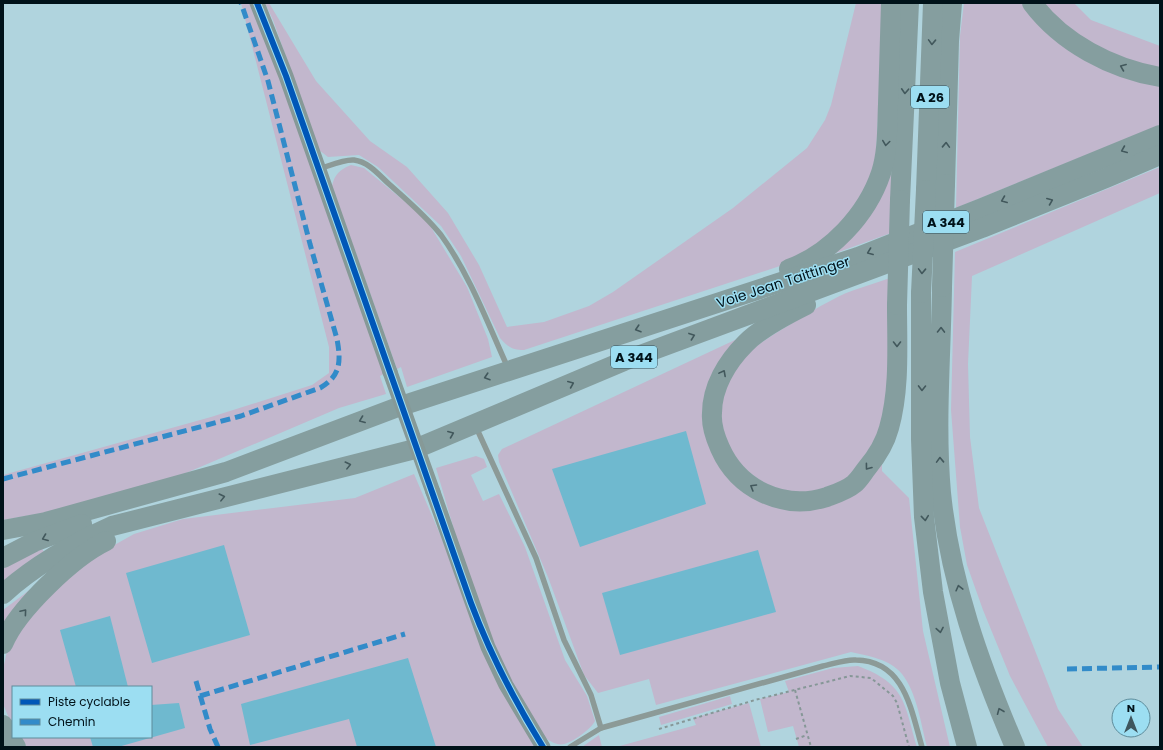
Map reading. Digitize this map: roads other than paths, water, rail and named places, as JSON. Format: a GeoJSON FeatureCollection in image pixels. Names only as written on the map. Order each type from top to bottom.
{"type":"FeatureCollection","features":[{"type":"Feature","properties":{"kind":"highway"},"geometry":{"type":"LineString","coordinates":[[728,300],[763,279],[808,260],[835,242],[866,205],[881,173],[887,142],[891,3]]}},
{"type":"Feature","properties":{"kind":"highway"},"geometry":{"type":"LineString","coordinates":[[857,275],[847,286],[833,291],[779,320],[746,342],[730,361],[717,385],[712,413],[715,437],[726,462],[743,481],[768,496],[792,502],[815,501],[834,495],[854,484],[880,450],[889,428],[896,393],[900,200],[909,3]]}},
{"type":"Feature","properties":{"kind":"highway","name":"A 26"},"geometry":{"type":"LineString","coordinates":[[933,3],[921,294],[921,439],[924,517],[933,592],[950,683],[967,747]]}},
{"type":"Feature","properties":{"kind":"highway","name":"A 26"},"geometry":{"type":"LineString","coordinates":[[952,3],[949,41],[942,287],[939,425],[941,492],[950,554],[967,622],[981,663],[1015,747]]}},
{"type":"Feature","properties":{"kind":"highway"},"geometry":{"type":"LineString","coordinates":[[1032,3],[1065,36],[1099,58],[1138,73],[1160,78]]}},
{"type":"Feature","properties":{"kind":"highway","name":"Voie Jean Taittinger"},"geometry":{"type":"LineString","coordinates":[[226,472],[398,407],[858,257],[1160,135]]}},
{"type":"Feature","properties":{"kind":"highway","name":"Voie Jean Taittinger"},"geometry":{"type":"LineString","coordinates":[[184,506],[415,449],[624,361],[857,275],[1106,178],[1160,154]]}},
{"type":"Feature","properties":{"kind":"highway"},"geometry":{"type":"LineString","coordinates":[[3,530],[46,522],[226,472]]}},
{"type":"Feature","properties":{"kind":"highway"},"geometry":{"type":"LineString","coordinates":[[3,558],[34,542],[72,527],[195,490],[226,472]]}},
{"type":"Feature","properties":{"kind":"highway"},"geometry":{"type":"LineString","coordinates":[[3,594],[38,566],[87,537],[112,526],[184,506]]}},
{"type":"Feature","properties":{"kind":"highway"},"geometry":{"type":"LineString","coordinates":[[3,644],[16,622],[29,606],[74,562],[99,544],[131,528],[184,506]]}},
{"type":"Feature","properties":{"kind":"highway"},"geometry":{"type":"LineString","coordinates":[[3,725],[16,747]]}},
{"type":"Feature","properties":{"kind":"street"},"geometry":{"type":"LineString","coordinates":[[257,3],[286,76],[488,648],[506,685],[542,747]]}},
{"type":"Feature","properties":{"kind":"lane"},"geometry":{"type":"LineString","coordinates":[[319,169],[354,160],[364,163],[403,196],[426,219],[452,251],[509,370]]}},
{"type":"Feature","properties":{"kind":"lane"},"geometry":{"type":"LineString","coordinates":[[475,424],[536,558],[564,640],[591,695],[601,728]]}},
{"type":"Feature","properties":{"kind":"lane"},"geometry":{"type":"LineString","coordinates":[[570,747],[601,728],[823,666],[856,660],[878,665],[896,676],[906,693],[922,747]]}},
{"type":"Feature","properties":{"kind":"water"},"geometry":{"type":"Polygon","coordinates":[[[686,431],[706,504],[580,547],[552,469],[686,431]]]}},
{"type":"Feature","properties":{"kind":"water"},"geometry":{"type":"Polygon","coordinates":[[[224,545],[250,635],[152,663],[126,573],[224,545]]]}},
{"type":"Feature","properties":{"kind":"water"},"geometry":{"type":"Polygon","coordinates":[[[758,550],[776,612],[620,655],[602,593],[758,550]]]}},
{"type":"Feature","properties":{"kind":"water"},"geometry":{"type":"Polygon","coordinates":[[[110,616],[128,686],[76,686],[60,630],[110,616]]]}},
{"type":"Feature","properties":{"kind":"water"},"geometry":{"type":"Polygon","coordinates":[[[408,658],[436,747],[357,747],[349,719],[250,745],[241,704],[408,658]]]}},
{"type":"Feature","properties":{"kind":"water"},"geometry":{"type":"Polygon","coordinates":[[[179,703],[185,728],[152,737],[152,705],[179,703]]]}},
{"type":"Feature","properties":{"kind":"water"},"geometry":{"type":"Polygon","coordinates":[[[90,738],[150,738],[118,747],[93,747],[90,738]]]}}]}
